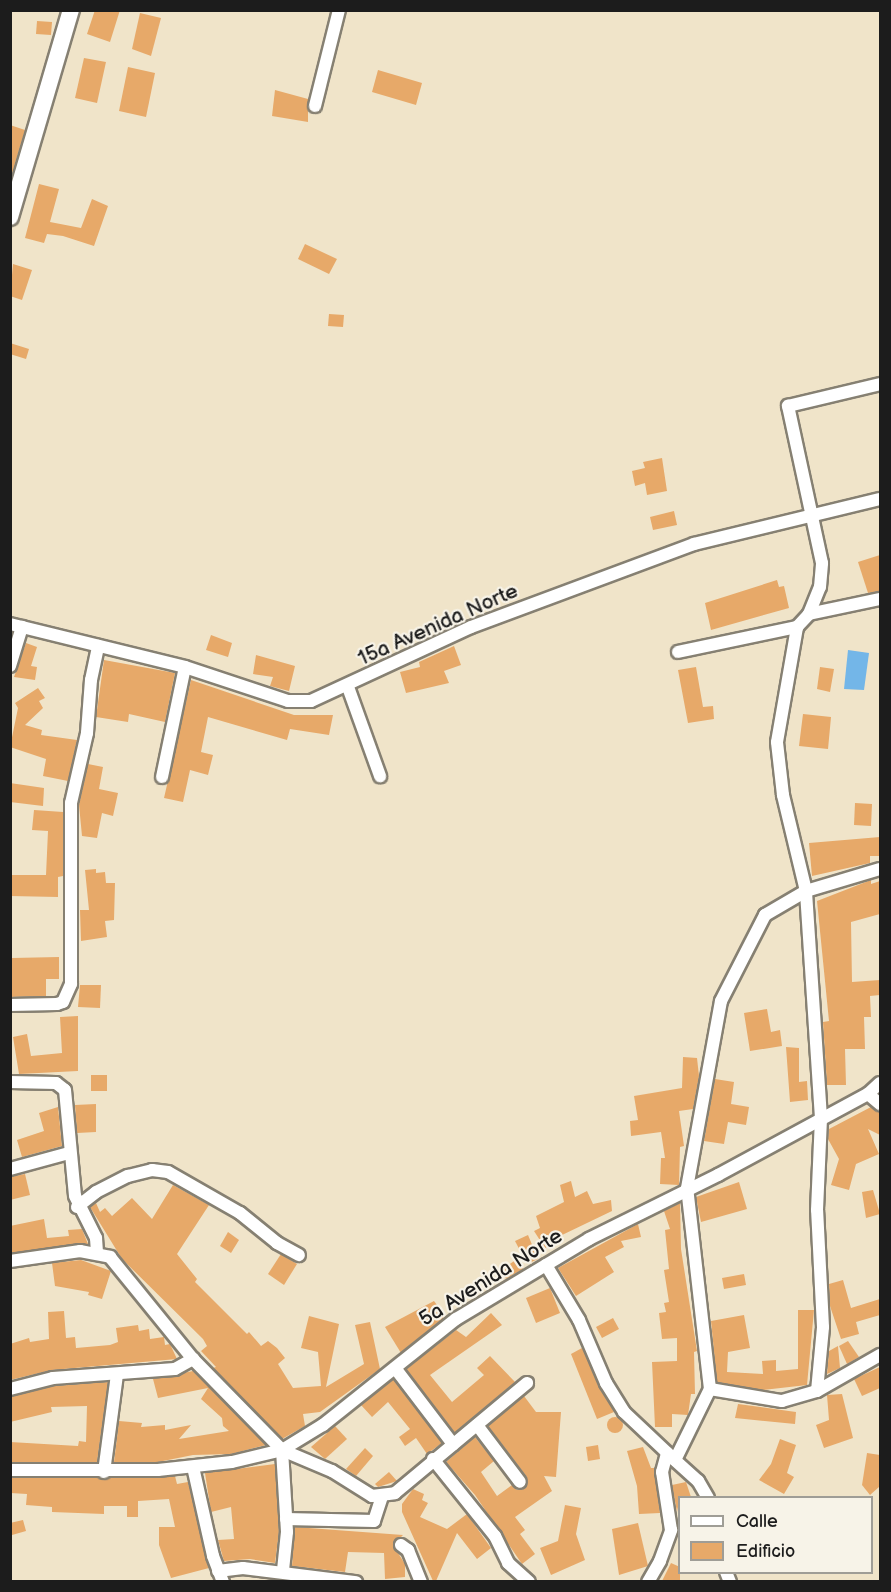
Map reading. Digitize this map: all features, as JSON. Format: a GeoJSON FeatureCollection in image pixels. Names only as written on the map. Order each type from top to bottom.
{"type":"FeatureCollection","features":[{"type":"Feature","properties":{"kind":"street"},"geometry":{"type":"LineString","coordinates":[[10,217],[71,10]]}},
{"type":"Feature","properties":{"kind":"street"},"geometry":{"type":"LineString","coordinates":[[315,106],[339,10]]}},
{"type":"Feature","properties":{"kind":"street"},"geometry":{"type":"LineString","coordinates":[[817,1391],[823,1327],[817,1210],[821,1118],[806,891],[783,795],[777,742],[797,627],[809,614],[820,587],[822,563],[814,515],[788,406],[880,384]]}},
{"type":"Feature","properties":{"kind":"street","name":"15a Avenida Norte"},"geometry":{"type":"LineString","coordinates":[[16,625],[184,667],[299,702],[323,698],[471,627],[694,544],[880,499]]}},
{"type":"Feature","properties":{"kind":"street"},"geometry":{"type":"LineString","coordinates":[[809,614],[880,599]]}},
{"type":"Feature","properties":{"kind":"street"},"geometry":{"type":"LineString","coordinates":[[10,666],[16,625]]}},
{"type":"Feature","properties":{"kind":"street"},"geometry":{"type":"LineString","coordinates":[[678,652],[797,627]]}},
{"type":"Feature","properties":{"kind":"street"},"geometry":{"type":"LineString","coordinates":[[10,1005],[63,1002],[71,984],[71,803],[87,733],[91,680],[98,646]]}},
{"type":"Feature","properties":{"kind":"street"},"geometry":{"type":"LineString","coordinates":[[162,777],[184,667]]}},
{"type":"Feature","properties":{"kind":"street"},"geometry":{"type":"LineString","coordinates":[[348,687],[380,776]]}},
{"type":"Feature","properties":{"kind":"street"},"geometry":{"type":"LineString","coordinates":[[648,1581],[660,1561],[671,1530],[662,1472],[710,1389],[687,1188],[721,1001],[765,915],[806,891],[880,869]]}},
{"type":"Feature","properties":{"kind":"street"},"geometry":{"type":"LineString","coordinates":[[10,1082],[62,1085],[69,1102],[69,1153],[78,1207],[96,1238],[98,1252]]}},
{"type":"Feature","properties":{"kind":"street","name":"5a Avenida Norte"},"geometry":{"type":"LineString","coordinates":[[10,1470],[104,1472],[193,1467],[282,1450],[322,1425],[456,1319],[546,1265],[687,1188],[718,1175],[868,1094],[880,1083]]}},
{"type":"Feature","properties":{"kind":"street"},"geometry":{"type":"LineString","coordinates":[[868,1094],[880,1104]]}},
{"type":"Feature","properties":{"kind":"street"},"geometry":{"type":"LineString","coordinates":[[10,1169],[69,1153]]}},
{"type":"Feature","properties":{"kind":"street"},"geometry":{"type":"LineString","coordinates":[[78,1207],[102,1188],[128,1176],[152,1170],[168,1172],[240,1213],[277,1243],[299,1255]]}},
{"type":"Feature","properties":{"kind":"street"},"geometry":{"type":"LineString","coordinates":[[10,1261],[66,1251],[98,1252],[116,1263],[193,1359],[282,1450],[332,1471],[372,1496],[382,1497],[395,1493],[527,1383]]}},
{"type":"Feature","properties":{"kind":"street"},"geometry":{"type":"LineString","coordinates":[[546,1265],[579,1320],[614,1397],[636,1426],[698,1481],[707,1496]]}},
{"type":"Feature","properties":{"kind":"street"},"geometry":{"type":"LineString","coordinates":[[710,1389],[782,1401],[817,1391],[880,1355]]}},
{"type":"Feature","properties":{"kind":"street"},"geometry":{"type":"LineString","coordinates":[[10,1389],[53,1378],[175,1369],[193,1359]]}},
{"type":"Feature","properties":{"kind":"street"},"geometry":{"type":"LineString","coordinates":[[395,1368],[453,1444]]}},
{"type":"Feature","properties":{"kind":"street"},"geometry":{"type":"LineString","coordinates":[[104,1472],[117,1375]]}},
{"type":"Feature","properties":{"kind":"street"},"geometry":{"type":"LineString","coordinates":[[477,1425],[520,1482]]}},
{"type":"Feature","properties":{"kind":"street"},"geometry":{"type":"LineString","coordinates":[[282,1450],[286,1519],[283,1571]]}},
{"type":"Feature","properties":{"kind":"street"},"geometry":{"type":"LineString","coordinates":[[433,1459],[495,1536],[508,1563],[529,1581]]}},
{"type":"Feature","properties":{"kind":"street"},"geometry":{"type":"LineString","coordinates":[[193,1467],[221,1576],[243,1568],[356,1581]]}},
{"type":"Feature","properties":{"kind":"street"},"geometry":{"type":"LineString","coordinates":[[286,1519],[374,1521],[382,1497]]}},
{"type":"Feature","properties":{"kind":"street"},"geometry":{"type":"LineString","coordinates":[[401,1545],[408,1550],[421,1581]]}},
{"type":"Feature","properties":{"kind":"water"},"geometry":{"type":"Polygon","coordinates":[[[848,650],[869,653],[864,690],[844,689],[848,650]]]}},
{"type":"Feature","properties":{"kind":"building"},"geometry":{"type":"Polygon","coordinates":[[[95,10],[120,10],[110,42],[87,34],[95,10]]]}},
{"type":"Feature","properties":{"kind":"building"},"geometry":{"type":"Polygon","coordinates":[[[140,13],[161,18],[151,56],[132,49],[140,13]]]}},
{"type":"Feature","properties":{"kind":"building"},"geometry":{"type":"Polygon","coordinates":[[[37,21],[52,22],[51,35],[36,34],[37,21]]]}},
{"type":"Feature","properties":{"kind":"building"},"geometry":{"type":"Polygon","coordinates":[[[84,58],[106,62],[97,103],[75,98],[84,58]]]}},
{"type":"Feature","properties":{"kind":"building"},"geometry":{"type":"Polygon","coordinates":[[[128,67],[155,73],[146,117],[119,111],[128,67]]]}},
{"type":"Feature","properties":{"kind":"building"},"geometry":{"type":"Polygon","coordinates":[[[378,70],[422,83],[416,105],[372,92],[378,70]]]}},
{"type":"Feature","properties":{"kind":"building"},"geometry":{"type":"Polygon","coordinates":[[[275,90],[308,99],[308,122],[272,116],[275,90]]]}},
{"type":"Feature","properties":{"kind":"building"},"geometry":{"type":"Polygon","coordinates":[[[10,125],[25,130],[11,177],[10,177],[10,125]]]}},
{"type":"Feature","properties":{"kind":"building"},"geometry":{"type":"Polygon","coordinates":[[[39,184],[59,189],[50,222],[81,228],[92,199],[108,206],[94,246],[63,236],[47,234],[44,243],[25,238],[39,184]]]}},
{"type":"Feature","properties":{"kind":"building"},"geometry":{"type":"Polygon","coordinates":[[[305,244],[337,259],[329,274],[298,259],[305,244]]]}},
{"type":"Feature","properties":{"kind":"building"},"geometry":{"type":"Polygon","coordinates":[[[13,264],[32,270],[22,300],[10,296],[13,264]]]}},
{"type":"Feature","properties":{"kind":"building"},"geometry":{"type":"Polygon","coordinates":[[[329,314],[344,315],[343,327],[328,326],[329,314]]]}},
{"type":"Feature","properties":{"kind":"building"},"geometry":{"type":"Polygon","coordinates":[[[10,343],[29,349],[26,359],[10,354],[10,343]]]}},
{"type":"Feature","properties":{"kind":"building"},"geometry":{"type":"Polygon","coordinates":[[[662,458],[667,491],[647,495],[645,483],[635,486],[632,471],[645,468],[643,462],[662,458]]]}},
{"type":"Feature","properties":{"kind":"building"},"geometry":{"type":"Polygon","coordinates":[[[674,511],[677,525],[653,530],[650,517],[674,511]]]}},
{"type":"Feature","properties":{"kind":"building"},"geometry":{"type":"Polygon","coordinates":[[[880,555],[880,591],[868,593],[858,562],[880,555]]]}},
{"type":"Feature","properties":{"kind":"building"},"geometry":{"type":"Polygon","coordinates":[[[777,580],[779,587],[784,586],[789,608],[711,630],[705,603],[777,580]]]}},
{"type":"Feature","properties":{"kind":"building"},"geometry":{"type":"Polygon","coordinates":[[[211,635],[232,643],[228,657],[206,650],[211,635]]]}},
{"type":"Feature","properties":{"kind":"building"},"geometry":{"type":"Polygon","coordinates":[[[26,643],[37,647],[31,666],[37,667],[35,680],[14,677],[26,643]]]}},
{"type":"Feature","properties":{"kind":"building"},"geometry":{"type":"Polygon","coordinates":[[[454,646],[461,665],[444,671],[449,683],[406,693],[400,672],[420,667],[419,662],[454,646]]]}},
{"type":"Feature","properties":{"kind":"building"},"geometry":{"type":"Polygon","coordinates":[[[256,655],[295,666],[289,691],[270,686],[273,677],[253,674],[256,655]]]}},
{"type":"Feature","properties":{"kind":"building"},"geometry":{"type":"Polygon","coordinates":[[[104,660],[175,673],[165,722],[129,714],[128,722],[96,717],[104,660]]]}},
{"type":"Feature","properties":{"kind":"building"},"geometry":{"type":"Polygon","coordinates":[[[696,667],[703,707],[713,706],[714,719],[688,723],[678,670],[696,667]]]}},
{"type":"Feature","properties":{"kind":"building"},"geometry":{"type":"Polygon","coordinates":[[[820,667],[834,669],[830,692],[817,689],[820,667]]]}},
{"type":"Feature","properties":{"kind":"building"},"geometry":{"type":"Polygon","coordinates":[[[191,680],[294,715],[333,715],[329,735],[290,729],[287,740],[208,717],[201,752],[213,755],[208,775],[190,770],[183,802],[164,798],[191,680]]]}},
{"type":"Feature","properties":{"kind":"building"},"geometry":{"type":"Polygon","coordinates":[[[38,688],[45,698],[39,701],[43,708],[25,725],[42,730],[41,735],[77,740],[68,781],[43,776],[46,759],[10,747],[18,708],[15,703],[38,688]]]}},
{"type":"Feature","properties":{"kind":"building"},"geometry":{"type":"Polygon","coordinates":[[[803,714],[831,717],[828,749],[799,746],[803,714]]]}},
{"type":"Feature","properties":{"kind":"building"},"geometry":{"type":"Polygon","coordinates":[[[88,764],[103,767],[99,789],[118,793],[113,816],[102,813],[97,838],[82,836],[79,805],[88,764]]]}},
{"type":"Feature","properties":{"kind":"building"},"geometry":{"type":"Polygon","coordinates":[[[10,783],[44,788],[43,806],[10,802],[10,783]]]}},
{"type":"Feature","properties":{"kind":"building"},"geometry":{"type":"Polygon","coordinates":[[[855,803],[872,804],[871,826],[854,825],[855,803]]]}},
{"type":"Feature","properties":{"kind":"building"},"geometry":{"type":"Polygon","coordinates":[[[34,810],[63,812],[63,876],[58,877],[58,897],[10,896],[10,875],[46,875],[48,831],[32,830],[34,810]]]}},
{"type":"Feature","properties":{"kind":"building"},"geometry":{"type":"Polygon","coordinates":[[[880,837],[880,856],[870,856],[870,863],[812,876],[809,843],[880,837]]]}},
{"type":"Feature","properties":{"kind":"building"},"geometry":{"type":"Polygon","coordinates":[[[96,869],[96,873],[105,872],[106,883],[115,883],[114,920],[105,921],[107,937],[81,941],[80,910],[89,910],[85,870],[96,869]]]}},
{"type":"Feature","properties":{"kind":"building"},"geometry":{"type":"Polygon","coordinates":[[[871,880],[871,884],[880,881],[880,914],[851,922],[852,982],[880,980],[880,995],[870,996],[871,1017],[864,1017],[865,1049],[845,1049],[846,1085],[827,1085],[823,1022],[829,1021],[817,901],[871,880]]]}},
{"type":"Feature","properties":{"kind":"building"},"geometry":{"type":"Polygon","coordinates":[[[59,957],[59,979],[46,979],[46,996],[10,997],[12,958],[59,957]]]}},
{"type":"Feature","properties":{"kind":"building"},"geometry":{"type":"Polygon","coordinates":[[[80,985],[101,985],[100,1008],[78,1007],[80,985]]]}},
{"type":"Feature","properties":{"kind":"building"},"geometry":{"type":"Polygon","coordinates":[[[767,1009],[771,1032],[780,1030],[782,1046],[750,1051],[744,1013],[767,1009]]]}},
{"type":"Feature","properties":{"kind":"building"},"geometry":{"type":"Polygon","coordinates":[[[78,1016],[78,1071],[19,1074],[13,1037],[27,1034],[31,1056],[62,1053],[60,1017],[78,1016]]]}},
{"type":"Feature","properties":{"kind":"building"},"geometry":{"type":"Polygon","coordinates":[[[786,1047],[799,1048],[799,1082],[807,1081],[808,1100],[790,1102],[786,1047]]]}},
{"type":"Feature","properties":{"kind":"building"},"geometry":{"type":"Polygon","coordinates":[[[683,1057],[697,1058],[699,1076],[693,1109],[679,1111],[684,1146],[680,1147],[679,1185],[660,1184],[661,1158],[665,1158],[661,1132],[631,1136],[630,1121],[638,1120],[634,1096],[682,1088],[683,1057]]]}},
{"type":"Feature","properties":{"kind":"building"},"geometry":{"type":"Polygon","coordinates":[[[91,1075],[107,1075],[107,1091],[91,1091],[91,1075]]]}},
{"type":"Feature","properties":{"kind":"building"},"geometry":{"type":"Polygon","coordinates":[[[715,1079],[734,1082],[731,1104],[749,1107],[746,1125],[728,1122],[724,1144],[704,1141],[715,1079]]]}},
{"type":"Feature","properties":{"kind":"building"},"geometry":{"type":"Polygon","coordinates":[[[96,1104],[96,1132],[77,1133],[75,1105],[96,1104]]]}},
{"type":"Feature","properties":{"kind":"building"},"geometry":{"type":"Polygon","coordinates":[[[58,1107],[62,1146],[22,1157],[17,1140],[44,1131],[39,1113],[58,1107]]]}},
{"type":"Feature","properties":{"kind":"building"},"geometry":{"type":"Polygon","coordinates":[[[871,1107],[880,1112],[880,1135],[868,1129],[879,1154],[856,1164],[849,1190],[831,1185],[839,1159],[828,1139],[829,1129],[871,1107]]]}},
{"type":"Feature","properties":{"kind":"building"},"geometry":{"type":"Polygon","coordinates":[[[25,1174],[30,1195],[10,1200],[10,1177],[25,1174]]]}},
{"type":"Feature","properties":{"kind":"building"},"geometry":{"type":"Polygon","coordinates":[[[571,1181],[575,1197],[587,1191],[593,1204],[611,1200],[612,1211],[560,1236],[562,1240],[545,1248],[534,1231],[540,1228],[536,1216],[564,1202],[560,1185],[571,1181]]]}},
{"type":"Feature","properties":{"kind":"building"},"geometry":{"type":"Polygon","coordinates":[[[739,1182],[747,1209],[701,1222],[696,1197],[739,1182]]]}},
{"type":"Feature","properties":{"kind":"building"},"geometry":{"type":"Polygon","coordinates":[[[173,1185],[209,1205],[177,1254],[197,1279],[195,1282],[247,1334],[249,1332],[261,1346],[268,1341],[277,1348],[285,1358],[278,1364],[293,1388],[321,1386],[318,1352],[301,1348],[309,1316],[339,1324],[326,1387],[364,1364],[355,1325],[370,1322],[380,1369],[320,1412],[303,1414],[305,1426],[282,1439],[213,1368],[216,1367],[201,1351],[207,1346],[203,1339],[122,1259],[90,1207],[96,1203],[100,1212],[105,1208],[112,1216],[132,1198],[152,1219],[173,1185]]]}},
{"type":"Feature","properties":{"kind":"building"},"geometry":{"type":"Polygon","coordinates":[[[873,1190],[880,1214],[866,1218],[862,1192],[873,1190]]]}},
{"type":"Feature","properties":{"kind":"building"},"geometry":{"type":"Polygon","coordinates":[[[680,1203],[681,1249],[697,1351],[694,1352],[695,1394],[691,1394],[688,1415],[672,1414],[672,1427],[655,1427],[652,1362],[677,1361],[677,1338],[662,1339],[659,1313],[666,1312],[664,1303],[669,1302],[664,1270],[669,1269],[665,1230],[670,1229],[664,1211],[680,1203]]]}},
{"type":"Feature","properties":{"kind":"building"},"geometry":{"type":"Polygon","coordinates":[[[44,1219],[47,1238],[69,1236],[68,1230],[82,1229],[88,1244],[10,1253],[10,1226],[44,1219]]]}},
{"type":"Feature","properties":{"kind":"building"},"geometry":{"type":"Polygon","coordinates":[[[638,1224],[641,1237],[621,1241],[624,1247],[605,1257],[614,1272],[576,1296],[558,1268],[638,1224]]]}},
{"type":"Feature","properties":{"kind":"building"},"geometry":{"type":"Polygon","coordinates":[[[228,1232],[239,1240],[231,1253],[220,1246],[228,1232]]]}},
{"type":"Feature","properties":{"kind":"building"},"geometry":{"type":"Polygon","coordinates":[[[528,1235],[538,1259],[527,1264],[515,1241],[528,1235]]]}},
{"type":"Feature","properties":{"kind":"building"},"geometry":{"type":"Polygon","coordinates":[[[281,1254],[297,1264],[284,1285],[268,1274],[281,1254]]]}},
{"type":"Feature","properties":{"kind":"building"},"geometry":{"type":"Polygon","coordinates":[[[517,1259],[523,1269],[506,1279],[501,1270],[517,1259]]]}},
{"type":"Feature","properties":{"kind":"building"},"geometry":{"type":"Polygon","coordinates":[[[81,1260],[111,1271],[102,1299],[88,1295],[89,1292],[55,1286],[52,1263],[81,1260]]]}},
{"type":"Feature","properties":{"kind":"building"},"geometry":{"type":"Polygon","coordinates":[[[744,1274],[746,1285],[724,1289],[722,1278],[744,1274]]]}},
{"type":"Feature","properties":{"kind":"building"},"geometry":{"type":"Polygon","coordinates":[[[843,1280],[851,1308],[880,1299],[880,1315],[856,1322],[859,1334],[841,1339],[830,1306],[829,1284],[843,1280]]]}},
{"type":"Feature","properties":{"kind":"building"},"geometry":{"type":"Polygon","coordinates":[[[550,1288],[560,1313],[536,1323],[526,1298],[550,1288]]]}},
{"type":"Feature","properties":{"kind":"building"},"geometry":{"type":"Polygon","coordinates":[[[434,1301],[446,1317],[401,1353],[385,1327],[434,1301]]]}},
{"type":"Feature","properties":{"kind":"building"},"geometry":{"type":"Polygon","coordinates":[[[798,1310],[814,1310],[807,1385],[763,1390],[717,1382],[711,1321],[744,1315],[750,1348],[728,1352],[727,1372],[763,1374],[762,1361],[776,1360],[776,1371],[798,1369],[798,1310]]]}},
{"type":"Feature","properties":{"kind":"building"},"geometry":{"type":"Polygon","coordinates":[[[64,1311],[66,1338],[75,1337],[76,1348],[110,1345],[118,1342],[116,1328],[138,1325],[139,1331],[149,1329],[150,1339],[164,1337],[165,1345],[170,1344],[177,1359],[52,1370],[10,1380],[10,1344],[29,1338],[30,1342],[49,1339],[48,1312],[64,1311]]]}},
{"type":"Feature","properties":{"kind":"building"},"geometry":{"type":"Polygon","coordinates":[[[491,1313],[502,1325],[430,1375],[452,1402],[484,1375],[477,1368],[490,1356],[515,1382],[455,1433],[406,1369],[456,1330],[466,1337],[491,1313]]]}},
{"type":"Feature","properties":{"kind":"building"},"geometry":{"type":"Polygon","coordinates":[[[613,1318],[619,1329],[602,1338],[596,1327],[613,1318]]]}},
{"type":"Feature","properties":{"kind":"building"},"geometry":{"type":"Polygon","coordinates":[[[848,1341],[859,1357],[847,1364],[839,1346],[848,1341]]]}},
{"type":"Feature","properties":{"kind":"building"},"geometry":{"type":"Polygon","coordinates":[[[838,1346],[840,1368],[827,1374],[829,1351],[838,1346]]]}},
{"type":"Feature","properties":{"kind":"building"},"geometry":{"type":"Polygon","coordinates":[[[582,1348],[614,1412],[597,1419],[571,1354],[582,1348]]]}},
{"type":"Feature","properties":{"kind":"building"},"geometry":{"type":"Polygon","coordinates":[[[880,1367],[880,1388],[862,1396],[854,1379],[880,1367]]]}},
{"type":"Feature","properties":{"kind":"building"},"geometry":{"type":"Polygon","coordinates":[[[193,1371],[266,1445],[231,1454],[193,1455],[158,1462],[114,1462],[119,1421],[142,1423],[141,1427],[165,1425],[165,1430],[191,1425],[179,1439],[229,1431],[223,1426],[222,1418],[201,1399],[208,1388],[158,1398],[153,1379],[193,1371]]]}},
{"type":"Feature","properties":{"kind":"building"},"geometry":{"type":"Polygon","coordinates":[[[393,1379],[442,1443],[427,1454],[416,1438],[405,1446],[399,1437],[410,1429],[388,1402],[372,1417],[361,1405],[393,1379]]]}},
{"type":"Feature","properties":{"kind":"building"},"geometry":{"type":"Polygon","coordinates":[[[108,1382],[97,1462],[10,1462],[10,1442],[78,1446],[79,1441],[86,1442],[87,1406],[51,1407],[52,1412],[10,1422],[10,1397],[54,1386],[108,1382]]]}},
{"type":"Feature","properties":{"kind":"building"},"geometry":{"type":"Polygon","coordinates":[[[842,1394],[853,1438],[824,1448],[816,1425],[829,1420],[827,1395],[842,1394]]]}},
{"type":"Feature","properties":{"kind":"building"},"geometry":{"type":"Polygon","coordinates":[[[524,1396],[536,1412],[561,1412],[556,1477],[544,1476],[552,1491],[515,1517],[525,1530],[520,1534],[535,1554],[522,1564],[475,1495],[446,1462],[475,1437],[494,1461],[481,1472],[497,1496],[512,1485],[517,1490],[525,1488],[527,1477],[488,1426],[524,1396]]]}},
{"type":"Feature","properties":{"kind":"building"},"geometry":{"type":"Polygon","coordinates":[[[738,1404],[796,1412],[795,1424],[735,1418],[738,1404]]]}},
{"type":"Feature","properties":{"kind":"building"},"geometry":{"type":"Polygon","coordinates":[[[612,1417],[618,1417],[623,1425],[621,1431],[612,1433],[607,1428],[607,1422],[612,1417]]]}},
{"type":"Feature","properties":{"kind":"building"},"geometry":{"type":"Polygon","coordinates":[[[335,1426],[347,1439],[325,1459],[311,1447],[335,1426]]]}},
{"type":"Feature","properties":{"kind":"building"},"geometry":{"type":"Polygon","coordinates":[[[780,1439],[796,1445],[787,1473],[794,1477],[784,1494],[759,1480],[771,1464],[780,1439]]]}},
{"type":"Feature","properties":{"kind":"building"},"geometry":{"type":"Polygon","coordinates":[[[598,1445],[600,1459],[588,1461],[586,1447],[598,1445]]]}},
{"type":"Feature","properties":{"kind":"building"},"geometry":{"type":"Polygon","coordinates":[[[643,1447],[651,1468],[654,1468],[660,1513],[639,1514],[637,1486],[627,1451],[643,1447]]]}},
{"type":"Feature","properties":{"kind":"building"},"geometry":{"type":"Polygon","coordinates":[[[365,1448],[373,1456],[356,1476],[346,1469],[365,1448]]]}},
{"type":"Feature","properties":{"kind":"building"},"geometry":{"type":"Polygon","coordinates":[[[867,1453],[880,1455],[879,1487],[870,1495],[862,1485],[867,1453]]]}},
{"type":"Feature","properties":{"kind":"building"},"geometry":{"type":"Polygon","coordinates":[[[275,1464],[279,1532],[275,1563],[250,1559],[224,1561],[218,1540],[234,1539],[231,1507],[211,1512],[205,1473],[275,1464]]]}},
{"type":"Feature","properties":{"kind":"building"},"geometry":{"type":"Polygon","coordinates":[[[389,1472],[397,1481],[378,1487],[375,1484],[389,1472]]]}},
{"type":"Feature","properties":{"kind":"building"},"geometry":{"type":"Polygon","coordinates":[[[175,1476],[177,1484],[188,1482],[209,1568],[171,1578],[159,1545],[159,1527],[175,1527],[169,1499],[138,1501],[138,1517],[127,1517],[127,1506],[104,1506],[104,1514],[52,1512],[52,1507],[26,1505],[27,1494],[10,1493],[10,1478],[175,1476]]]}},
{"type":"Feature","properties":{"kind":"building"},"geometry":{"type":"Polygon","coordinates":[[[686,1482],[691,1496],[678,1496],[677,1512],[672,1485],[686,1482]]]}},
{"type":"Feature","properties":{"kind":"building"},"geometry":{"type":"Polygon","coordinates":[[[413,1489],[424,1494],[422,1500],[428,1503],[420,1517],[447,1529],[467,1514],[491,1548],[477,1559],[457,1533],[436,1581],[433,1581],[402,1512],[402,1504],[413,1489]]]}},
{"type":"Feature","properties":{"kind":"building"},"geometry":{"type":"Polygon","coordinates":[[[565,1505],[581,1508],[576,1534],[585,1560],[551,1575],[540,1548],[558,1541],[565,1505]]]}},
{"type":"Feature","properties":{"kind":"building"},"geometry":{"type":"Polygon","coordinates":[[[23,1520],[26,1531],[12,1535],[10,1523],[23,1520]]]}},
{"type":"Feature","properties":{"kind":"building"},"geometry":{"type":"Polygon","coordinates":[[[638,1523],[648,1566],[619,1575],[612,1529],[638,1523]]]}},
{"type":"Feature","properties":{"kind":"building"},"geometry":{"type":"Polygon","coordinates":[[[295,1527],[403,1535],[393,1545],[405,1564],[405,1577],[385,1579],[384,1553],[348,1552],[345,1572],[292,1566],[295,1527]]]}},
{"type":"Feature","properties":{"kind":"building"},"geometry":{"type":"Polygon","coordinates":[[[671,1563],[678,1566],[680,1581],[662,1581],[671,1563]]]}}]}
